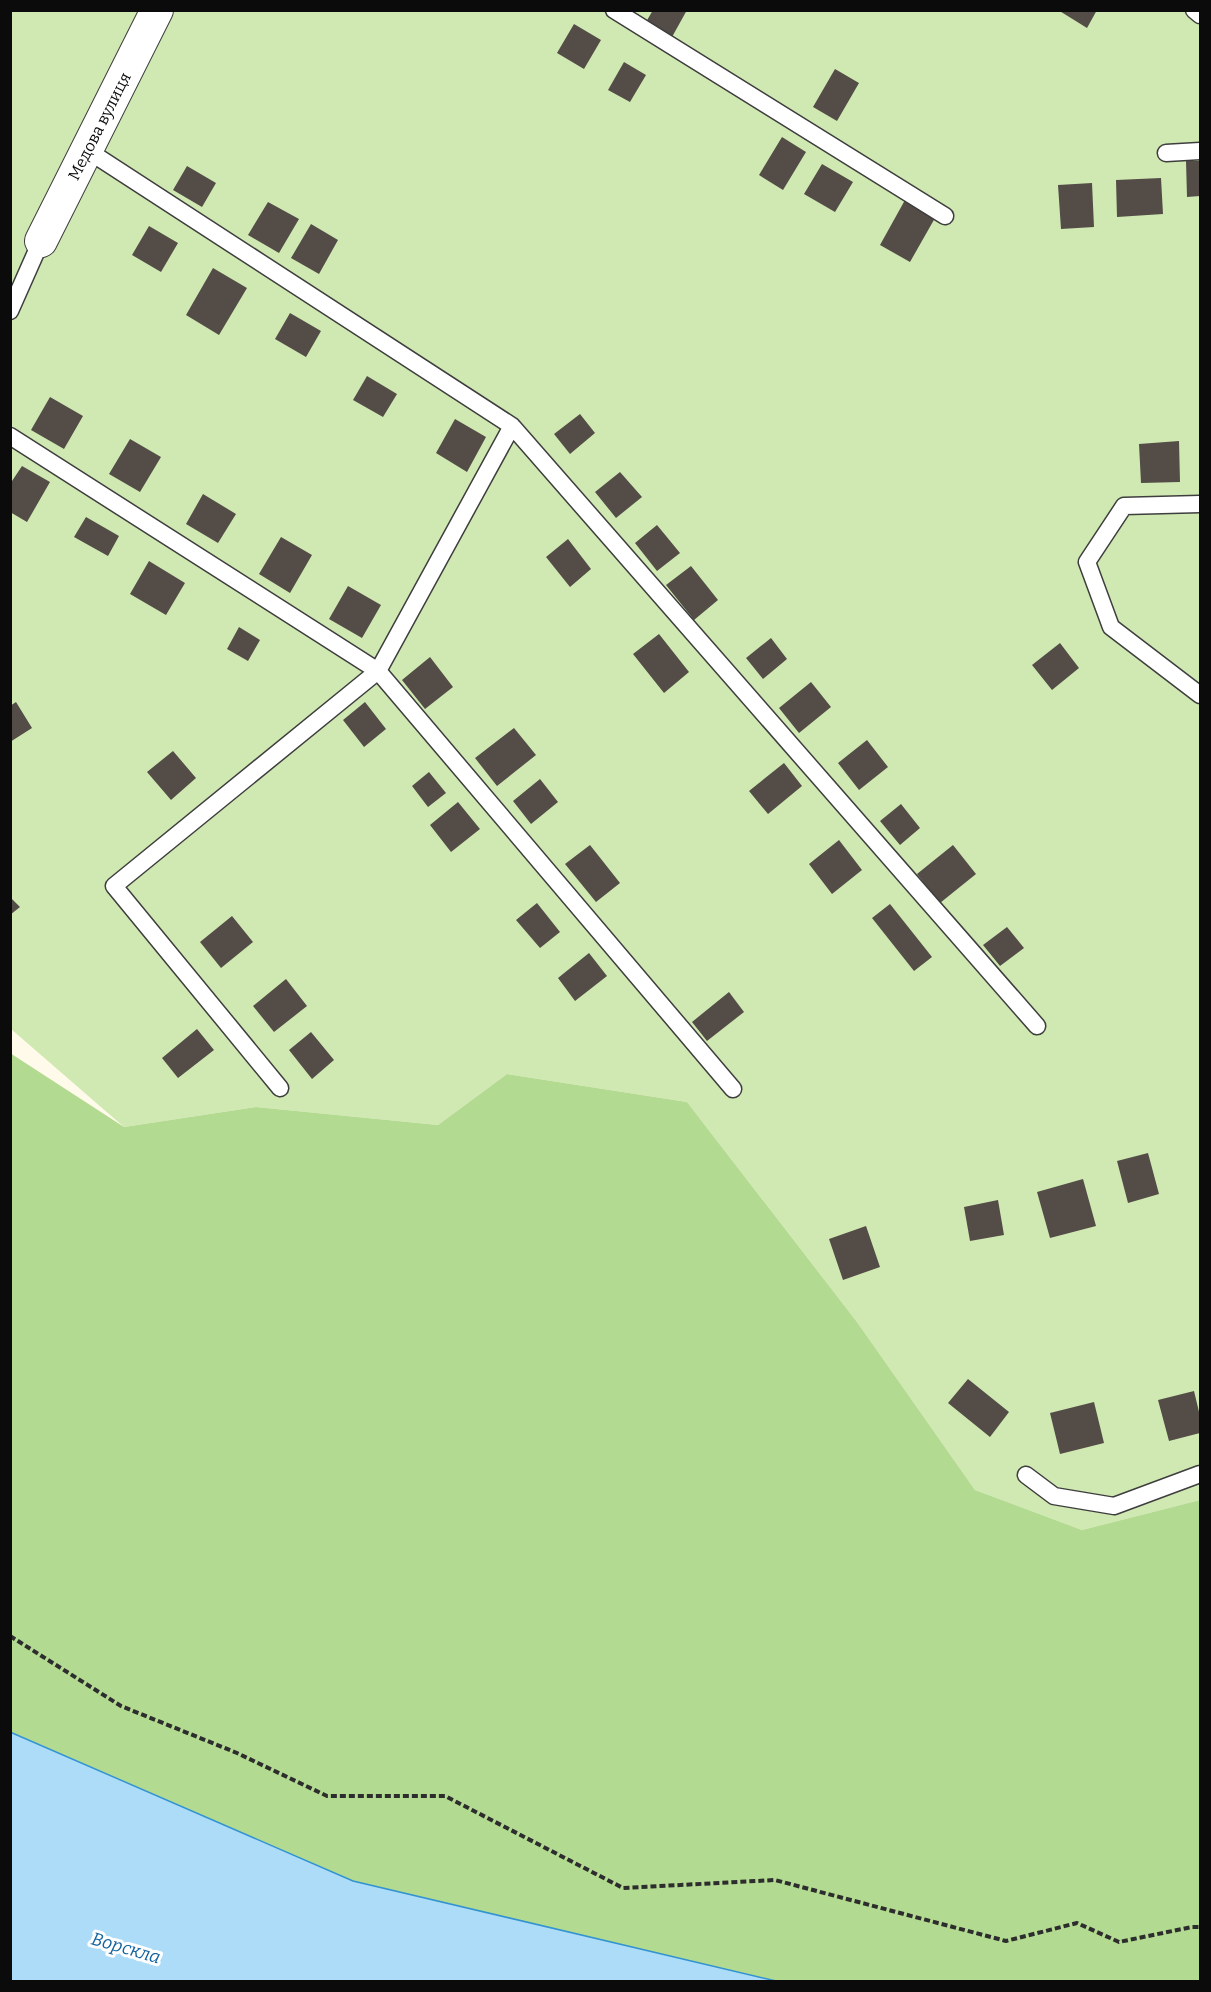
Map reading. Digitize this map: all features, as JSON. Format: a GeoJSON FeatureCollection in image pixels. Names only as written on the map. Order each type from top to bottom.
{"type":"FeatureCollection","features":[{"type":"Feature","properties":{"kind":"street","name":"Медова вулиця"},"geometry":{"type":"LineString","coordinates":[[41,241],[157,10]]}},
{"type":"Feature","properties":{"kind":"lane"},"geometry":{"type":"LineString","coordinates":[[614,10],[945,216]]}},
{"type":"Feature","properties":{"kind":"lane"},"geometry":{"type":"LineString","coordinates":[[1194,10],[1200,15]]}},
{"type":"Feature","properties":{"kind":"lane"},"geometry":{"type":"LineString","coordinates":[[87,150],[512,426],[1036,1026]]}},
{"type":"Feature","properties":{"kind":"lane"},"geometry":{"type":"LineString","coordinates":[[1166,153],[1200,151]]}},
{"type":"Feature","properties":{"kind":"lane"},"geometry":{"type":"LineString","coordinates":[[10,311],[41,241]]}},
{"type":"Feature","properties":{"kind":"lane"},"geometry":{"type":"LineString","coordinates":[[280,1088],[114,886],[378,671],[512,426]]}},
{"type":"Feature","properties":{"kind":"lane"},"geometry":{"type":"LineString","coordinates":[[10,436],[378,671],[733,1089]]}},
{"type":"Feature","properties":{"kind":"lane"},"geometry":{"type":"LineString","coordinates":[[1200,504],[1124,507],[1087,562],[1111,627],[1200,695]]}},
{"type":"Feature","properties":{"kind":"lane"},"geometry":{"type":"LineString","coordinates":[[1026,1475],[1054,1496],[1114,1506],[1200,1474]]}},
{"type":"Feature","properties":{"kind":"path"},"geometry":{"type":"LineString","coordinates":[[10,1636],[121,1706],[237,1753],[327,1796],[445,1796],[623,1888],[775,1880],[1006,1941],[1077,1923],[1119,1942],[1200,1927]]}},
{"type":"Feature","properties":{"kind":"green space"},"geometry":{"type":"Polygon","coordinates":[[[11,11],[1200,11],[1200,1500],[1082,1530],[975,1490],[857,1322],[687,1102],[507,1074],[438,1125],[256,1107],[124,1127],[11,1029],[11,11]]]}},
{"type":"Feature","properties":{"kind":"green space"},"geometry":{"type":"Polygon","coordinates":[[[10,1053],[124,1127],[256,1107],[438,1125],[507,1074],[687,1102],[857,1322],[975,1490],[1082,1530],[1200,1500],[1200,1981],[776,1981],[353,1881],[11,1732],[10,1053]]]}},
{"type":"Feature","properties":{"kind":"water","name":"Ворскла"},"geometry":{"type":"Polygon","coordinates":[[[10,1732],[353,1881],[776,1981],[11,1981],[10,1732]]]}},
{"type":"Feature","properties":{"kind":"building"},"geometry":{"type":"Polygon","coordinates":[[[653,10],[687,10],[672,37],[646,22],[653,10]]]}},
{"type":"Feature","properties":{"kind":"building"},"geometry":{"type":"Polygon","coordinates":[[[1058,10],[1097,10],[1087,28],[1058,10]]]}},
{"type":"Feature","properties":{"kind":"building"},"geometry":{"type":"Polygon","coordinates":[[[574,24],[601,40],[584,69],[557,53],[574,24]]]}},
{"type":"Feature","properties":{"kind":"building"},"geometry":{"type":"Polygon","coordinates":[[[624,62],[646,75],[630,102],[608,90],[624,62]]]}},
{"type":"Feature","properties":{"kind":"building"},"geometry":{"type":"Polygon","coordinates":[[[835,69],[859,83],[837,121],[813,107],[835,69]]]}},
{"type":"Feature","properties":{"kind":"building"},"geometry":{"type":"Polygon","coordinates":[[[782,137],[806,152],[783,190],[759,175],[782,137]]]}},
{"type":"Feature","properties":{"kind":"building"},"geometry":{"type":"Polygon","coordinates":[[[1186,161],[1200,161],[1200,196],[1187,197],[1186,161]]]}},
{"type":"Feature","properties":{"kind":"building"},"geometry":{"type":"Polygon","coordinates":[[[822,164],[853,182],[835,212],[804,194],[822,164]]]}},
{"type":"Feature","properties":{"kind":"building"},"geometry":{"type":"Polygon","coordinates":[[[187,166],[216,183],[202,207],[173,190],[187,166]]]}},
{"type":"Feature","properties":{"kind":"building"},"geometry":{"type":"Polygon","coordinates":[[[1161,178],[1163,214],[1117,217],[1116,180],[1161,178]]]}},
{"type":"Feature","properties":{"kind":"building"},"geometry":{"type":"Polygon","coordinates":[[[1092,183],[1094,227],[1061,229],[1058,185],[1092,183]]]}},
{"type":"Feature","properties":{"kind":"building"},"geometry":{"type":"Polygon","coordinates":[[[905,200],[935,218],[910,262],[880,245],[905,200]]]}},
{"type":"Feature","properties":{"kind":"building"},"geometry":{"type":"Polygon","coordinates":[[[268,202],[299,219],[279,253],[248,235],[268,202]]]}},
{"type":"Feature","properties":{"kind":"building"},"geometry":{"type":"Polygon","coordinates":[[[311,224],[338,240],[319,274],[291,258],[311,224]]]}},
{"type":"Feature","properties":{"kind":"building"},"geometry":{"type":"Polygon","coordinates":[[[149,226],[178,243],[161,272],[132,255],[149,226]]]}},
{"type":"Feature","properties":{"kind":"building"},"geometry":{"type":"Polygon","coordinates":[[[213,268],[247,288],[219,335],[186,315],[213,268]]]}},
{"type":"Feature","properties":{"kind":"building"},"geometry":{"type":"Polygon","coordinates":[[[290,313],[321,331],[306,357],[275,339],[290,313]]]}},
{"type":"Feature","properties":{"kind":"building"},"geometry":{"type":"Polygon","coordinates":[[[367,376],[397,394],[383,417],[353,400],[367,376]]]}},
{"type":"Feature","properties":{"kind":"building"},"geometry":{"type":"Polygon","coordinates":[[[50,397],[83,416],[64,449],[31,430],[50,397]]]}},
{"type":"Feature","properties":{"kind":"building"},"geometry":{"type":"Polygon","coordinates":[[[580,414],[595,433],[570,454],[554,434],[580,414]]]}},
{"type":"Feature","properties":{"kind":"building"},"geometry":{"type":"Polygon","coordinates":[[[455,419],[486,437],[467,472],[436,453],[455,419]]]}},
{"type":"Feature","properties":{"kind":"building"},"geometry":{"type":"Polygon","coordinates":[[[130,439],[161,457],[140,492],[109,474],[130,439]]]}},
{"type":"Feature","properties":{"kind":"building"},"geometry":{"type":"Polygon","coordinates":[[[1179,441],[1180,482],[1141,483],[1139,444],[1179,441]]]}},
{"type":"Feature","properties":{"kind":"building"},"geometry":{"type":"Polygon","coordinates":[[[22,466],[50,482],[27,522],[10,512],[10,484],[22,466]]]}},
{"type":"Feature","properties":{"kind":"building"},"geometry":{"type":"Polygon","coordinates":[[[620,472],[642,497],[616,518],[595,492],[620,472]]]}},
{"type":"Feature","properties":{"kind":"building"},"geometry":{"type":"Polygon","coordinates":[[[203,494],[236,514],[218,543],[186,524],[203,494]]]}},
{"type":"Feature","properties":{"kind":"building"},"geometry":{"type":"Polygon","coordinates":[[[86,517],[119,536],[108,556],[74,537],[86,517]]]}},
{"type":"Feature","properties":{"kind":"building"},"geometry":{"type":"Polygon","coordinates":[[[657,525],[680,553],[657,571],[635,543],[657,525]]]}},
{"type":"Feature","properties":{"kind":"building"},"geometry":{"type":"Polygon","coordinates":[[[281,537],[312,555],[290,593],[259,574],[281,537]]]}},
{"type":"Feature","properties":{"kind":"building"},"geometry":{"type":"Polygon","coordinates":[[[568,539],[591,569],[570,587],[546,557],[568,539]]]}},
{"type":"Feature","properties":{"kind":"building"},"geometry":{"type":"Polygon","coordinates":[[[149,561],[185,583],[166,615],[130,594],[149,561]]]}},
{"type":"Feature","properties":{"kind":"building"},"geometry":{"type":"Polygon","coordinates":[[[691,566],[718,600],[694,620],[666,585],[691,566]]]}},
{"type":"Feature","properties":{"kind":"building"},"geometry":{"type":"Polygon","coordinates":[[[348,586],[381,605],[362,638],[329,619],[348,586]]]}},
{"type":"Feature","properties":{"kind":"building"},"geometry":{"type":"Polygon","coordinates":[[[239,627],[260,640],[248,661],[227,649],[239,627]]]}},
{"type":"Feature","properties":{"kind":"building"},"geometry":{"type":"Polygon","coordinates":[[[659,634],[689,672],[664,693],[633,654],[659,634]]]}},
{"type":"Feature","properties":{"kind":"building"},"geometry":{"type":"Polygon","coordinates":[[[771,638],[787,659],[763,679],[746,658],[771,638]]]}},
{"type":"Feature","properties":{"kind":"building"},"geometry":{"type":"Polygon","coordinates":[[[1060,643],[1079,668],[1052,690],[1032,665],[1060,643]]]}},
{"type":"Feature","properties":{"kind":"building"},"geometry":{"type":"Polygon","coordinates":[[[430,657],[453,687],[425,709],[402,680],[430,657]]]}},
{"type":"Feature","properties":{"kind":"building"},"geometry":{"type":"Polygon","coordinates":[[[811,682],[831,707],[799,733],[779,708],[811,682]]]}},
{"type":"Feature","properties":{"kind":"building"},"geometry":{"type":"Polygon","coordinates":[[[16,702],[32,728],[10,742],[10,706],[16,702]]]}},
{"type":"Feature","properties":{"kind":"building"},"geometry":{"type":"Polygon","coordinates":[[[365,702],[386,729],[364,747],[343,720],[365,702]]]}},
{"type":"Feature","properties":{"kind":"building"},"geometry":{"type":"Polygon","coordinates":[[[514,728],[536,755],[497,786],[475,758],[514,728]]]}},
{"type":"Feature","properties":{"kind":"building"},"geometry":{"type":"Polygon","coordinates":[[[867,740],[888,767],[859,790],[838,763],[867,740]]]}},
{"type":"Feature","properties":{"kind":"building"},"geometry":{"type":"Polygon","coordinates":[[[173,751],[196,778],[171,800],[147,772],[173,751]]]}},
{"type":"Feature","properties":{"kind":"building"},"geometry":{"type":"Polygon","coordinates":[[[784,763],[802,786],[768,814],[749,791],[784,763]]]}},
{"type":"Feature","properties":{"kind":"building"},"geometry":{"type":"Polygon","coordinates":[[[429,772],[446,793],[428,807],[412,786],[429,772]]]}},
{"type":"Feature","properties":{"kind":"building"},"geometry":{"type":"Polygon","coordinates":[[[540,779],[558,802],[531,824],[513,801],[540,779]]]}},
{"type":"Feature","properties":{"kind":"building"},"geometry":{"type":"Polygon","coordinates":[[[458,802],[480,829],[451,852],[430,825],[458,802]]]}},
{"type":"Feature","properties":{"kind":"building"},"geometry":{"type":"Polygon","coordinates":[[[901,804],[920,828],[900,845],[880,821],[901,804]]]}},
{"type":"Feature","properties":{"kind":"building"},"geometry":{"type":"Polygon","coordinates":[[[839,840],[862,870],[832,894],[809,864],[839,840]]]}},
{"type":"Feature","properties":{"kind":"building"},"geometry":{"type":"Polygon","coordinates":[[[590,845],[620,883],[596,902],[565,864],[590,845]]]}},
{"type":"Feature","properties":{"kind":"building"},"geometry":{"type":"Polygon","coordinates":[[[953,845],[976,874],[940,903],[917,874],[953,845]]]}},
{"type":"Feature","properties":{"kind":"building"},"geometry":{"type":"Polygon","coordinates":[[[10,897],[20,907],[10,915],[10,897]]]}},
{"type":"Feature","properties":{"kind":"building"},"geometry":{"type":"Polygon","coordinates":[[[537,903],[560,932],[540,948],[516,920],[537,903]]]}},
{"type":"Feature","properties":{"kind":"building"},"geometry":{"type":"Polygon","coordinates":[[[890,904],[932,957],[914,971],[872,918],[890,904]]]}},
{"type":"Feature","properties":{"kind":"building"},"geometry":{"type":"Polygon","coordinates":[[[232,916],[253,942],[221,968],[200,942],[232,916]]]}},
{"type":"Feature","properties":{"kind":"building"},"geometry":{"type":"Polygon","coordinates":[[[1007,927],[1024,948],[1000,966],[983,945],[1007,927]]]}},
{"type":"Feature","properties":{"kind":"building"},"geometry":{"type":"Polygon","coordinates":[[[589,953],[607,976],[575,1001],[558,978],[589,953]]]}},
{"type":"Feature","properties":{"kind":"building"},"geometry":{"type":"Polygon","coordinates":[[[286,979],[307,1006],[274,1032],[253,1006],[286,979]]]}},
{"type":"Feature","properties":{"kind":"building"},"geometry":{"type":"Polygon","coordinates":[[[729,992],[744,1012],[707,1041],[692,1022],[729,992]]]}},
{"type":"Feature","properties":{"kind":"building"},"geometry":{"type":"Polygon","coordinates":[[[197,1029],[214,1050],[178,1078],[162,1058],[197,1029]]]}},
{"type":"Feature","properties":{"kind":"building"},"geometry":{"type":"Polygon","coordinates":[[[311,1032],[334,1060],[312,1079],[289,1050],[311,1032]]]}},
{"type":"Feature","properties":{"kind":"building"},"geometry":{"type":"Polygon","coordinates":[[[1148,1153],[1159,1194],[1128,1203],[1117,1161],[1148,1153]]]}},
{"type":"Feature","properties":{"kind":"building"},"geometry":{"type":"Polygon","coordinates":[[[1083,1179],[1096,1226],[1050,1238],[1037,1192],[1083,1179]]]}},
{"type":"Feature","properties":{"kind":"building"},"geometry":{"type":"Polygon","coordinates":[[[998,1200],[1004,1235],[970,1241],[964,1207],[998,1200]]]}},
{"type":"Feature","properties":{"kind":"building"},"geometry":{"type":"Polygon","coordinates":[[[866,1226],[880,1267],[843,1280],[829,1239],[866,1226]]]}},
{"type":"Feature","properties":{"kind":"building"},"geometry":{"type":"Polygon","coordinates":[[[968,1379],[1009,1412],[990,1437],[948,1403],[968,1379]]]}},
{"type":"Feature","properties":{"kind":"building"},"geometry":{"type":"Polygon","coordinates":[[[1194,1391],[1200,1416],[1200,1433],[1169,1441],[1158,1400],[1194,1391]]]}},
{"type":"Feature","properties":{"kind":"building"},"geometry":{"type":"Polygon","coordinates":[[[1094,1402],[1104,1443],[1060,1454],[1050,1413],[1094,1402]]]}}]}
